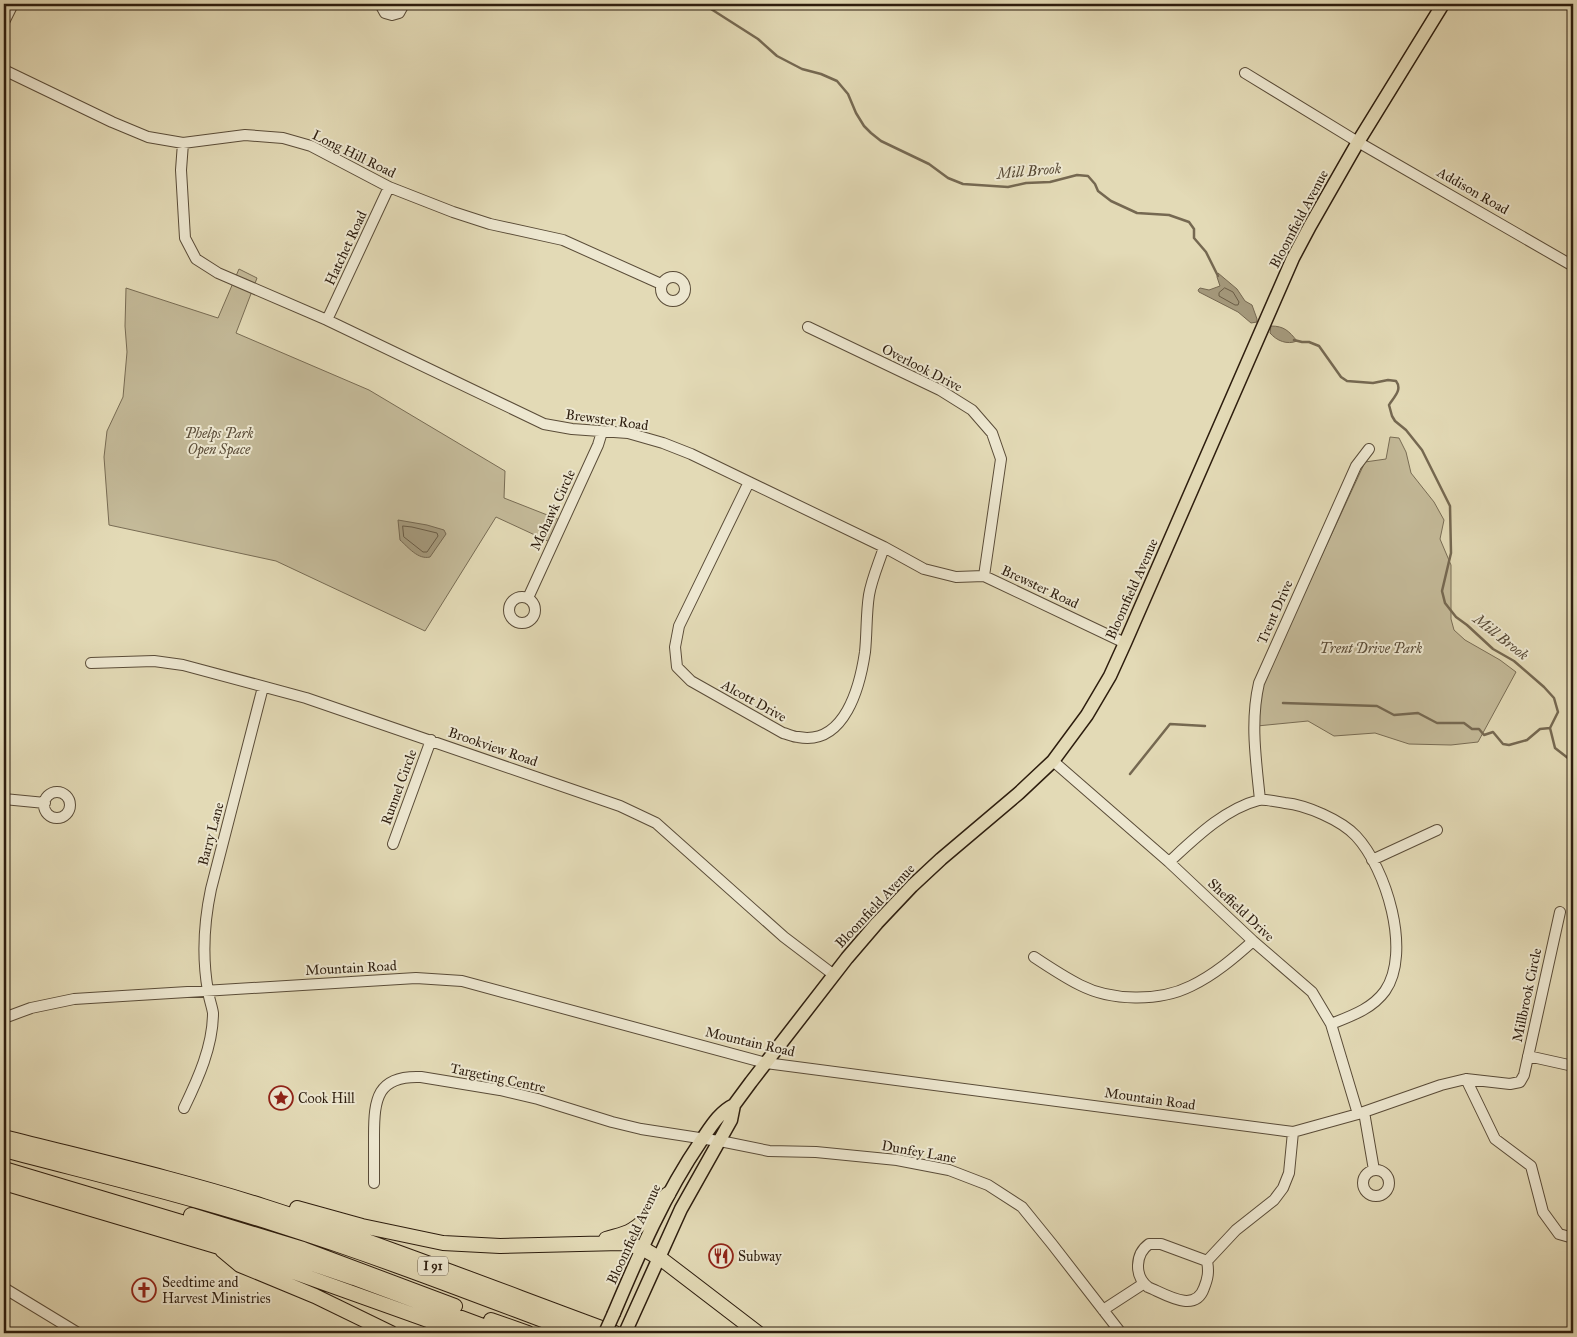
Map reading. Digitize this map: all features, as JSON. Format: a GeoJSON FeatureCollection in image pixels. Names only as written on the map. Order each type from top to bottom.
{"type":"FeatureCollection","features":[{"type":"Feature","properties":{"kind":"highway","name":"I 91"},"geometry":{"type":"LineString","coordinates":[[4,1137],[160,1177],[251,1203],[364,1241],[615,1333]]}},
{"type":"Feature","properties":{"kind":"highway"},"geometry":{"type":"LineString","coordinates":[[4,1150],[206,1203],[289,1228],[577,1333]]}},
{"type":"Feature","properties":{"kind":"highway"},"geometry":{"type":"LineString","coordinates":[[4,1169],[265,1248],[354,1278],[502,1333]]}},
{"type":"Feature","properties":{"kind":"highway"},"geometry":{"type":"LineString","coordinates":[[78,1170],[254,1223],[555,1333]]}},
{"type":"Feature","properties":{"kind":"highway"},"geometry":{"type":"LineString","coordinates":[[4,1183],[218,1246],[464,1333]]}},
{"type":"Feature","properties":{"kind":"highway"},"geometry":{"type":"LineString","coordinates":[[52,1183],[174,1210],[265,1236],[329,1258],[528,1333]]}},
{"type":"Feature","properties":{"kind":"highway"},"geometry":{"type":"LineString","coordinates":[[598,1243],[637,1227],[645,1221],[655,1206],[668,1194]]}},
{"type":"Feature","properties":{"kind":"highway"},"geometry":{"type":"LineString","coordinates":[[251,1203],[263,1201],[278,1202],[370,1228],[443,1243],[500,1246],[621,1243],[642,1248],[658,1256],[758,1333]]}},
{"type":"Feature","properties":{"kind":"highway"},"geometry":{"type":"LineString","coordinates":[[218,1246],[240,1265],[315,1296],[392,1333]]}},
{"type":"Feature","properties":{"kind":"main road","name":"Bloomfield Avenue"},"geometry":{"type":"LineString","coordinates":[[605,1333],[668,1194],[703,1138],[723,1112],[734,1105],[860,942],[912,886],[1019,793],[1052,761],[1087,714],[1110,676],[1125,643],[1293,258],[1358,142],[1442,4]]}},
{"type":"Feature","properties":{"kind":"main road","name":"Bloomfield Avenue"},"geometry":{"type":"LineString","coordinates":[[625,1333],[658,1256],[684,1202],[731,1120],[734,1105]]}},
{"type":"Feature","properties":{"kind":"main road"},"geometry":{"type":"LineString","coordinates":[[668,1194],[684,1202]]}},
{"type":"Feature","properties":{"kind":"street"},"geometry":{"type":"LineString","coordinates":[[4,22],[14,4]]}},
{"type":"Feature","properties":{"kind":"street"},"geometry":{"type":"LineString","coordinates":[[380,4],[384,13],[392,15],[399,13],[404,4]]}},
{"type":"Feature","properties":{"kind":"street","name":"Long Hill Road"},"geometry":{"type":"LineString","coordinates":[[4,70],[112,122],[148,137],[183,143],[245,135],[283,138],[311,146],[389,187],[490,224],[563,240],[661,284]]}},
{"type":"Feature","properties":{"kind":"street","name":"Addison Road"},"geometry":{"type":"LineString","coordinates":[[1245,73],[1358,142],[1573,266]]}},
{"type":"Feature","properties":{"kind":"street","name":"Brewster Road"},"geometry":{"type":"LineString","coordinates":[[183,143],[181,170],[185,238],[196,259],[218,273],[327,320],[544,424],[572,430],[628,433],[663,442],[884,547],[924,569],[956,577],[984,576],[1125,643]]}},
{"type":"Feature","properties":{"kind":"street","name":"Hatchet Road"},"geometry":{"type":"LineString","coordinates":[[327,320],[389,187]]}},
{"type":"Feature","properties":{"kind":"street","name":"Overlook Drive"},"geometry":{"type":"LineString","coordinates":[[808,327],[940,390],[972,410],[992,433],[1001,459],[984,576]]}},
{"type":"Feature","properties":{"kind":"street","name":"Mohawk Circle"},"geometry":{"type":"LineString","coordinates":[[528,598],[598,445],[602,432]]}},
{"type":"Feature","properties":{"kind":"street","name":"Trent Drive"},"geometry":{"type":"LineString","coordinates":[[1260,800],[1253,724],[1255,699],[1260,683],[1356,466],[1370,449]]}},
{"type":"Feature","properties":{"kind":"street","name":"Alcott Drive"},"geometry":{"type":"LineString","coordinates":[[748,482],[679,626],[675,647],[677,667],[691,681],[783,733],[799,738],[815,737],[833,730],[846,714],[858,690],[865,652],[870,589],[884,547]]}},
{"type":"Feature","properties":{"kind":"street","name":"Brookview Road"},"geometry":{"type":"LineString","coordinates":[[91,663],[154,661],[182,665],[306,698],[620,806],[656,823],[784,937],[834,974]]}},
{"type":"Feature","properties":{"kind":"street","name":"Barry Lane"},"geometry":{"type":"LineString","coordinates":[[184,1108],[196,1084],[208,1049],[213,1014],[208,991],[204,941],[205,921],[211,889],[263,687]]}},
{"type":"Feature","properties":{"kind":"street","name":"Runnel Circle"},"geometry":{"type":"LineString","coordinates":[[393,844],[430,740]]}},
{"type":"Feature","properties":{"kind":"street","name":"Sheffield Drive"},"geometry":{"type":"LineString","coordinates":[[1052,761],[1169,862],[1253,941],[1312,992],[1331,1024],[1361,1113],[1374,1170]]}},
{"type":"Feature","properties":{"kind":"street"},"geometry":{"type":"LineString","coordinates":[[4,799],[45,803]]}},
{"type":"Feature","properties":{"kind":"street"},"geometry":{"type":"LineString","coordinates":[[1169,862],[1207,827],[1238,809],[1260,800],[1296,804],[1328,817],[1356,836],[1379,870],[1396,927],[1395,966],[1385,990],[1366,1009],[1331,1024]]}},
{"type":"Feature","properties":{"kind":"street"},"geometry":{"type":"LineString","coordinates":[[1372,860],[1437,830]]}},
{"type":"Feature","properties":{"kind":"street","name":"Millbrook Circle"},"geometry":{"type":"LineString","coordinates":[[1520,1082],[1524,1075],[1560,912]]}},
{"type":"Feature","properties":{"kind":"street"},"geometry":{"type":"LineString","coordinates":[[1034,957],[1081,986],[1122,998],[1157,997],[1190,987],[1224,966],[1253,941]]}},
{"type":"Feature","properties":{"kind":"street","name":"Mountain Road"},"geometry":{"type":"LineString","coordinates":[[4,1018],[31,1008],[74,999],[416,978],[462,981],[766,1063],[1293,1132],[1361,1113],[1441,1085],[1466,1080],[1510,1084],[1520,1082]]}},
{"type":"Feature","properties":{"kind":"street"},"geometry":{"type":"LineString","coordinates":[[1528,1056],[1573,1066]]}},
{"type":"Feature","properties":{"kind":"street","name":"Targeting Centre"},"geometry":{"type":"LineString","coordinates":[[374,1183],[375,1103],[389,1083],[399,1078],[411,1076],[500,1090],[626,1126],[703,1138]]}},
{"type":"Feature","properties":{"kind":"street"},"geometry":{"type":"LineString","coordinates":[[1466,1080],[1495,1139],[1531,1166],[1542,1212],[1560,1234],[1573,1238]]}},
{"type":"Feature","properties":{"kind":"street"},"geometry":{"type":"LineString","coordinates":[[1207,1261],[1236,1230],[1274,1200],[1283,1188],[1289,1173],[1293,1132]]}},
{"type":"Feature","properties":{"kind":"street","name":"Dunfey Lane"},"geometry":{"type":"LineString","coordinates":[[703,1138],[779,1152],[816,1152],[897,1160],[950,1170],[988,1185],[1022,1208],[1121,1333]]}},
{"type":"Feature","properties":{"kind":"street"},"geometry":{"type":"LineString","coordinates":[[1149,1244],[1161,1244],[1207,1261],[1209,1272],[1203,1292],[1196,1300],[1190,1302],[1184,1302],[1148,1288],[1143,1284],[1139,1276],[1138,1262],[1142,1249],[1149,1244]]}},
{"type":"Feature","properties":{"kind":"street"},"geometry":{"type":"LineString","coordinates":[[1103,1310],[1143,1284]]}},
{"type":"Feature","properties":{"kind":"street"},"geometry":{"type":"LineString","coordinates":[[4,1288],[78,1333]]}},
{"type":"Feature","properties":{"kind":"green space","name":"Phelps Park Open Space"},"geometry":{"type":"Polygon","coordinates":[[[239,269],[257,278],[236,333],[369,390],[505,471],[504,498],[560,520],[550,542],[496,517],[425,631],[276,561],[109,525],[104,457],[107,431],[123,397],[127,352],[125,326],[126,288],[218,318],[239,269]]]}},
{"type":"Feature","properties":{"kind":"green space","name":"Trent Drive Park"},"geometry":{"type":"Polygon","coordinates":[[[1390,437],[1399,438],[1406,452],[1411,473],[1434,502],[1444,520],[1440,539],[1451,565],[1451,619],[1454,630],[1465,640],[1500,660],[1516,672],[1478,742],[1451,745],[1409,744],[1375,733],[1334,736],[1308,721],[1257,726],[1261,687],[1365,462],[1386,459],[1390,437]]]}},
{"type":"Feature","properties":{"kind":"water"},"geometry":{"type":"Polygon","coordinates":[[[1218,273],[1237,289],[1245,301],[1252,305],[1257,322],[1251,323],[1238,312],[1199,292],[1200,288],[1209,290],[1220,286],[1217,277],[1218,273]]]}},
{"type":"Feature","properties":{"kind":"water"},"geometry":{"type":"Polygon","coordinates":[[[1271,326],[1286,330],[1297,341],[1290,343],[1279,340],[1270,333],[1271,326]]]}},
{"type":"Feature","properties":{"kind":"water"},"geometry":{"type":"Polygon","coordinates":[[[398,520],[427,525],[444,530],[446,534],[430,557],[421,557],[400,540],[398,520]]]}},
{"type":"Feature","properties":{"kind":"waterway","name":"Mill Brook"},"geometry":{"type":"LineString","coordinates":[[706,4],[758,39],[777,56],[802,69],[837,81],[848,94],[856,113],[871,133],[881,141],[929,164],[948,178],[963,184],[1008,187],[1026,183],[1050,182],[1077,175],[1088,176],[1098,191],[1111,201],[1137,213],[1169,215],[1189,222],[1194,229],[1194,238],[1206,252],[1218,276]]}},
{"type":"Feature","properties":{"kind":"waterway","name":"Mill Brook"},"geometry":{"type":"LineString","coordinates":[[1294,340],[1309,342],[1319,346],[1341,377],[1347,381],[1373,383],[1388,380],[1396,381],[1398,384],[1398,391],[1389,405],[1392,416],[1422,450],[1450,506],[1451,553],[1442,591],[1445,603],[1456,617],[1493,649],[1514,661],[1554,698],[1558,712],[1550,728],[1555,748],[1573,762]]}},
{"type":"Feature","properties":{"kind":"waterway"},"geometry":{"type":"LineString","coordinates":[[1283,703],[1377,706],[1394,715],[1418,713],[1437,723],[1464,723],[1472,729],[1479,729],[1484,735],[1493,732],[1503,744],[1509,745],[1527,740],[1540,729],[1550,728]]}},
{"type":"Feature","properties":{"kind":"waterway"},"geometry":{"type":"LineString","coordinates":[[1130,774],[1170,724],[1205,726]]}},
{"type":"Feature","properties":{"kind":"place","name":"Cook Hill"},"geometry":{"type":"Point","coordinates":[281,1098]}},
{"type":"Feature","properties":{"kind":"place","name":"Subway"},"geometry":{"type":"Point","coordinates":[721,1256]}},
{"type":"Feature","properties":{"kind":"place","name":"Seedtime and Harvest Ministries"},"geometry":{"type":"Point","coordinates":[144,1290]}}]}
